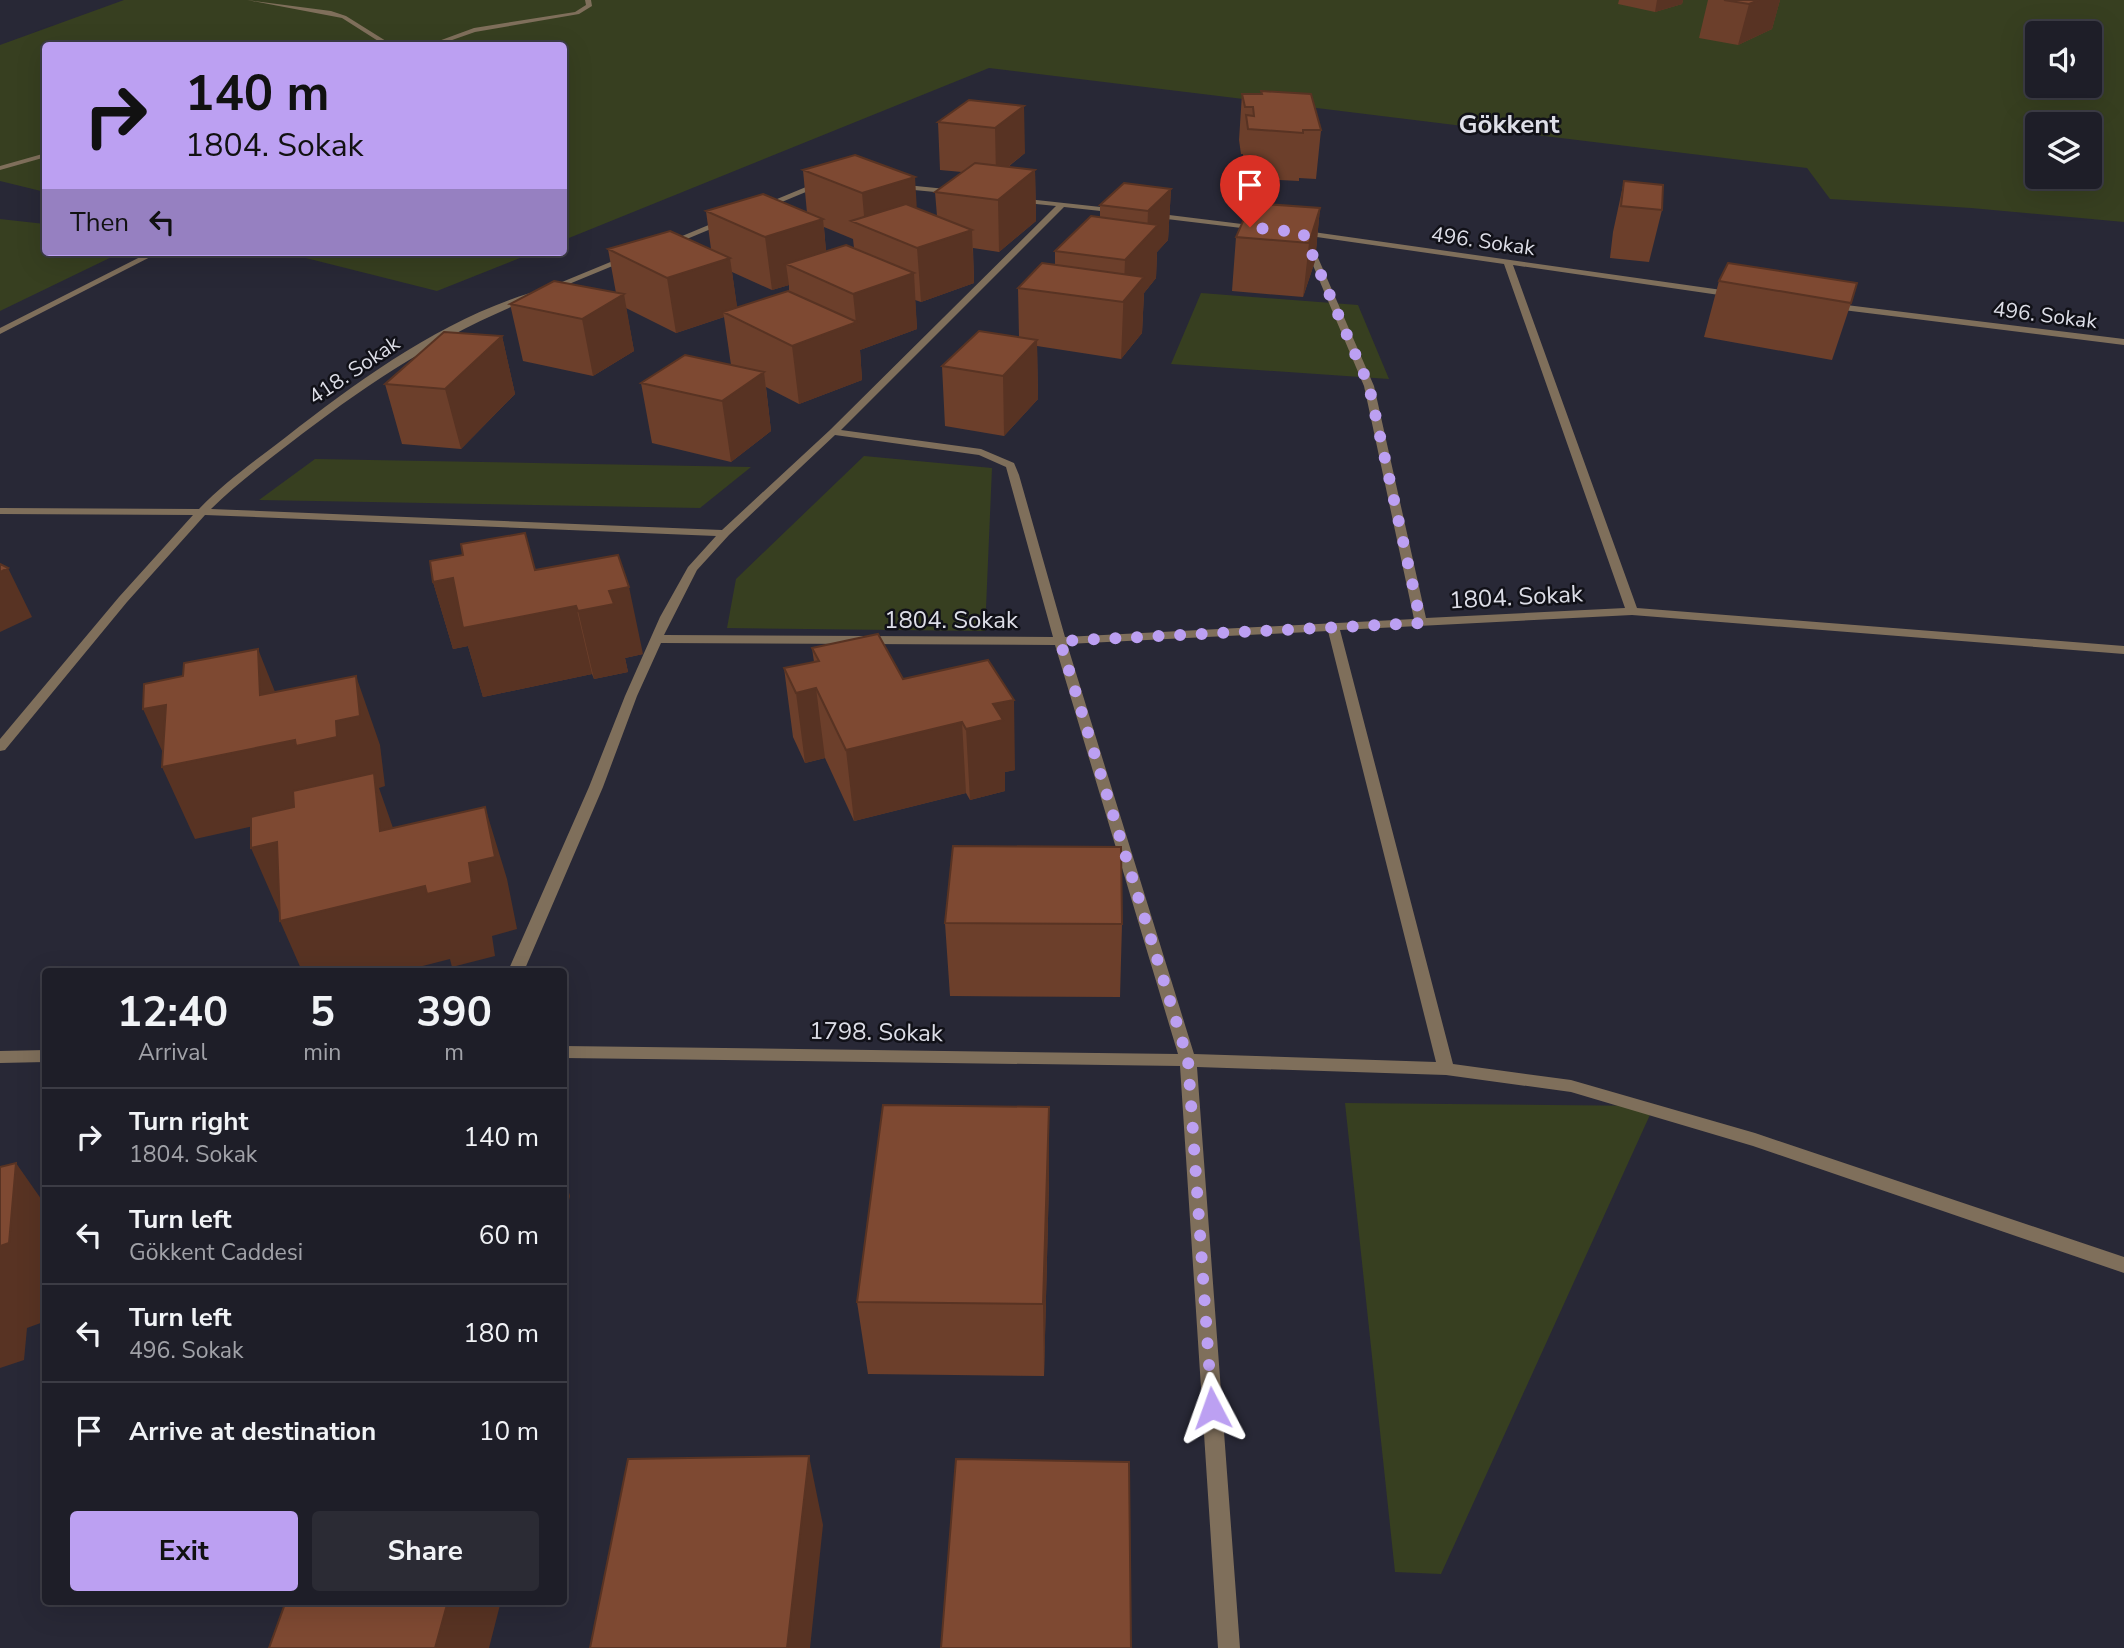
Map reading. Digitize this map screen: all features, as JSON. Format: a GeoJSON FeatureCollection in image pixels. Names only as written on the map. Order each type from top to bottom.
{"type":"FeatureCollection","features":[{"type":"Feature","properties":{"kind":"street"},"geometry":{"type":"LineString","coordinates":[[250,0],[344,17],[385,42]]}},
{"type":"Feature","properties":{"kind":"street"},"geometry":{"type":"LineString","coordinates":[[440,42],[474,30],[577,13],[589,6],[588,0]]}},
{"type":"Feature","properties":{"kind":"street"},"geometry":{"type":"LineString","coordinates":[[0,169],[42,156]]}},
{"type":"Feature","properties":{"kind":"street"},"geometry":{"type":"LineString","coordinates":[[748,212],[836,179]]}},
{"type":"Feature","properties":{"kind":"street"},"geometry":{"type":"LineString","coordinates":[[890,185],[970,194]]}},
{"type":"Feature","properties":{"kind":"street"},"geometry":{"type":"LineString","coordinates":[[1009,199],[1129,213]]}},
{"type":"Feature","properties":{"kind":"street"},"geometry":{"type":"LineString","coordinates":[[517,968],[657,639],[692,569],[725,533],[833,432],[1062,205]]}},
{"type":"Feature","properties":{"kind":"street"},"geometry":{"type":"LineString","coordinates":[[1143,214],[1263,228]]}},
{"type":"Feature","properties":{"kind":"street"},"geometry":{"type":"LineString","coordinates":[[660,246],[736,217]]}},
{"type":"Feature","properties":{"kind":"street","name":"496. Sokak"},"geometry":{"type":"LineString","coordinates":[[1290,231],[1744,295]]}},
{"type":"Feature","properties":{"kind":"street"},"geometry":{"type":"LineString","coordinates":[[1303,233],[1369,386],[1421,623]]}},
{"type":"Feature","properties":{"kind":"street"},"geometry":{"type":"LineString","coordinates":[[0,331],[148,256]]}},
{"type":"Feature","properties":{"kind":"street","name":"418. Sokak"},"geometry":{"type":"LineString","coordinates":[[0,747],[201,512],[299,430],[384,371],[438,339],[523,298],[635,256]]}},
{"type":"Feature","properties":{"kind":"street"},"geometry":{"type":"LineString","coordinates":[[1508,263],[1632,611]]}},
{"type":"Feature","properties":{"kind":"street","name":"496. Sokak"},"geometry":{"type":"LineString","coordinates":[[1826,306],[2124,342]]}},
{"type":"Feature","properties":{"kind":"street"},"geometry":{"type":"LineString","coordinates":[[833,432],[981,452],[1010,465],[1060,641],[1188,1060],[1229,1648]]}},
{"type":"Feature","properties":{"kind":"street"},"geometry":{"type":"LineString","coordinates":[[0,511],[201,512],[725,533]]}},
{"type":"Feature","properties":{"kind":"street","name":"1804. Sokak"},"geometry":{"type":"LineString","coordinates":[[657,639],[1060,641],[1632,611],[2124,650]]}},
{"type":"Feature","properties":{"kind":"street"},"geometry":{"type":"LineString","coordinates":[[1333,627],[1446,1069]]}},
{"type":"Feature","properties":{"kind":"street","name":"1798. Sokak"},"geometry":{"type":"LineString","coordinates":[[567,1052],[1188,1060],[1446,1069],[1571,1086],[1755,1140],[2124,1265]]}},
{"type":"Feature","properties":{"kind":"street"},"geometry":{"type":"LineString","coordinates":[[0,1057],[42,1056]]}},
{"type":"Feature","properties":{"kind":"green space"},"geometry":{"type":"Polygon","coordinates":[[[124,0],[2124,0],[2124,222],[1830,199],[1807,168],[989,68],[567,239],[567,42],[42,42],[42,191],[0,181],[0,45],[124,0]]]}},
{"type":"Feature","properties":{"kind":"green space"},"geometry":{"type":"Polygon","coordinates":[[[0,219],[42,224],[42,256],[114,256],[0,311],[0,219]]]}},
{"type":"Feature","properties":{"kind":"green space"},"geometry":{"type":"Polygon","coordinates":[[[298,256],[525,256],[437,291],[298,256]]]}},
{"type":"Feature","properties":{"kind":"green space"},"geometry":{"type":"Polygon","coordinates":[[[1201,293],[1358,305],[1389,379],[1171,364],[1201,293]]]}},
{"type":"Feature","properties":{"kind":"green space"},"geometry":{"type":"Polygon","coordinates":[[[864,456],[992,468],[985,631],[727,628],[736,579],[864,456]]]}},
{"type":"Feature","properties":{"kind":"green space"},"geometry":{"type":"Polygon","coordinates":[[[315,459],[751,467],[700,508],[259,500],[315,459]]]}},
{"type":"Feature","properties":{"kind":"green space"},"geometry":{"type":"Polygon","coordinates":[[[1345,1103],[1654,1106],[1441,1574],[1395,1572],[1345,1103]]]}},
{"type":"Feature","properties":{"kind":"building"},"geometry":{"type":"Polygon","coordinates":[[[1724,0],[1759,0],[1749,4],[1724,0]]]}},
{"type":"Feature","properties":{"kind":"building"},"geometry":{"type":"Polygon","coordinates":[[[1261,91],[1311,94],[1321,130],[1303,130],[1303,133],[1248,129],[1246,115],[1254,116],[1253,107],[1245,107],[1242,94],[1262,94],[1261,91]]]}},
{"type":"Feature","properties":{"kind":"building"},"geometry":{"type":"Polygon","coordinates":[[[969,100],[1024,106],[995,128],[938,122],[969,100]]]}},
{"type":"Feature","properties":{"kind":"building"},"geometry":{"type":"Polygon","coordinates":[[[855,155],[915,177],[862,193],[803,170],[855,155]]]}},
{"type":"Feature","properties":{"kind":"building"},"geometry":{"type":"Polygon","coordinates":[[[975,163],[1035,170],[998,200],[935,192],[975,163]]]}},
{"type":"Feature","properties":{"kind":"building"},"geometry":{"type":"Polygon","coordinates":[[[1624,181],[1663,185],[1662,210],[1621,206],[1624,181]]]}},
{"type":"Feature","properties":{"kind":"building"},"geometry":{"type":"Polygon","coordinates":[[[1124,183],[1171,189],[1148,211],[1100,205],[1124,183]]]}},
{"type":"Feature","properties":{"kind":"building"},"geometry":{"type":"Polygon","coordinates":[[[763,194],[823,219],[765,237],[706,211],[763,194]]]}},
{"type":"Feature","properties":{"kind":"building"},"geometry":{"type":"Polygon","coordinates":[[[1251,203],[1320,208],[1309,243],[1236,237],[1251,203]]]}},
{"type":"Feature","properties":{"kind":"building"},"geometry":{"type":"Polygon","coordinates":[[[906,204],[972,230],[917,248],[851,221],[906,204]]]}},
{"type":"Feature","properties":{"kind":"building"},"geometry":{"type":"Polygon","coordinates":[[[1091,216],[1158,225],[1125,260],[1055,251],[1091,216]]]}},
{"type":"Feature","properties":{"kind":"building"},"geometry":{"type":"Polygon","coordinates":[[[670,231],[730,258],[667,278],[608,249],[670,231]]]}},
{"type":"Feature","properties":{"kind":"building"},"geometry":{"type":"Polygon","coordinates":[[[846,245],[914,273],[853,294],[786,264],[846,245]]]}},
{"type":"Feature","properties":{"kind":"building"},"geometry":{"type":"Polygon","coordinates":[[[1042,263],[1144,277],[1123,302],[1018,288],[1042,263]]]}},
{"type":"Feature","properties":{"kind":"building"},"geometry":{"type":"Polygon","coordinates":[[[1728,263],[1857,283],[1851,303],[1719,281],[1728,263]]]}},
{"type":"Feature","properties":{"kind":"building"},"geometry":{"type":"Polygon","coordinates":[[[554,281],[624,294],[582,319],[510,304],[554,281]]]}},
{"type":"Feature","properties":{"kind":"building"},"geometry":{"type":"Polygon","coordinates":[[[788,291],[857,322],[792,346],[723,312],[788,291]]]}},
{"type":"Feature","properties":{"kind":"building"},"geometry":{"type":"Polygon","coordinates":[[[979,331],[1037,340],[1003,376],[942,366],[979,331]]]}},
{"type":"Feature","properties":{"kind":"building"},"geometry":{"type":"Polygon","coordinates":[[[444,332],[502,336],[445,389],[385,384],[444,332]]]}},
{"type":"Feature","properties":{"kind":"building"},"geometry":{"type":"Polygon","coordinates":[[[685,355],[764,372],[722,401],[641,383],[685,355]]]}},
{"type":"Feature","properties":{"kind":"building"},"geometry":{"type":"Polygon","coordinates":[[[525,533],[535,570],[618,555],[629,587],[609,591],[614,604],[578,611],[576,606],[463,628],[453,578],[433,582],[430,561],[463,555],[461,544],[525,533]]]}},
{"type":"Feature","properties":{"kind":"building"},"geometry":{"type":"Polygon","coordinates":[[[0,564],[8,568],[0,572],[0,564]]]}},
{"type":"Feature","properties":{"kind":"building"},"geometry":{"type":"Polygon","coordinates":[[[878,634],[903,679],[988,660],[1014,700],[993,704],[1003,720],[966,729],[962,722],[846,750],[816,688],[796,693],[784,668],[819,661],[812,648],[878,634]]]}},
{"type":"Feature","properties":{"kind":"building"},"geometry":{"type":"Polygon","coordinates":[[[258,649],[260,695],[356,676],[360,716],[336,721],[337,737],[296,746],[295,740],[162,767],[166,705],[143,709],[144,684],[183,676],[184,663],[258,649]]]}},
{"type":"Feature","properties":{"kind":"building"},"geometry":{"type":"Polygon","coordinates":[[[374,773],[380,831],[485,807],[495,857],[469,863],[472,883],[427,894],[425,886],[280,921],[277,842],[251,848],[251,817],[294,807],[293,791],[374,773]]]}},
{"type":"Feature","properties":{"kind":"building"},"geometry":{"type":"Polygon","coordinates":[[[953,846],[1121,847],[1122,924],[945,923],[953,846]]]}},
{"type":"Feature","properties":{"kind":"building"},"geometry":{"type":"Polygon","coordinates":[[[883,1105],[1049,1107],[1043,1304],[857,1302],[883,1105]]]}},
{"type":"Feature","properties":{"kind":"building"},"geometry":{"type":"Polygon","coordinates":[[[16,1163],[9,1243],[0,1246],[0,1167],[16,1163]]]}},
{"type":"Feature","properties":{"kind":"building"},"geometry":{"type":"Polygon","coordinates":[[[809,1456],[787,1648],[590,1648],[628,1459],[809,1456]]]}},
{"type":"Feature","properties":{"kind":"building"},"geometry":{"type":"Polygon","coordinates":[[[956,1459],[1129,1462],[1131,1648],[941,1648],[956,1459]]]}},
{"type":"Feature","properties":{"kind":"building"},"geometry":{"type":"Polygon","coordinates":[[[285,1605],[447,1605],[435,1648],[269,1648],[285,1605]]]}},
{"type":"Feature","properties":{"kind":"district","name":"Gökkent"},"geometry":{"type":"Point","coordinates":[1509,124]}},
{"type":"Feature","properties":{"kind":"route"},"geometry":{"type":"LineString","coordinates":[[1212,1408],[1188,1060],[1060,641],[1421,623],[1369,386],[1358,360],[1303,233],[1250,227]]}}]}
